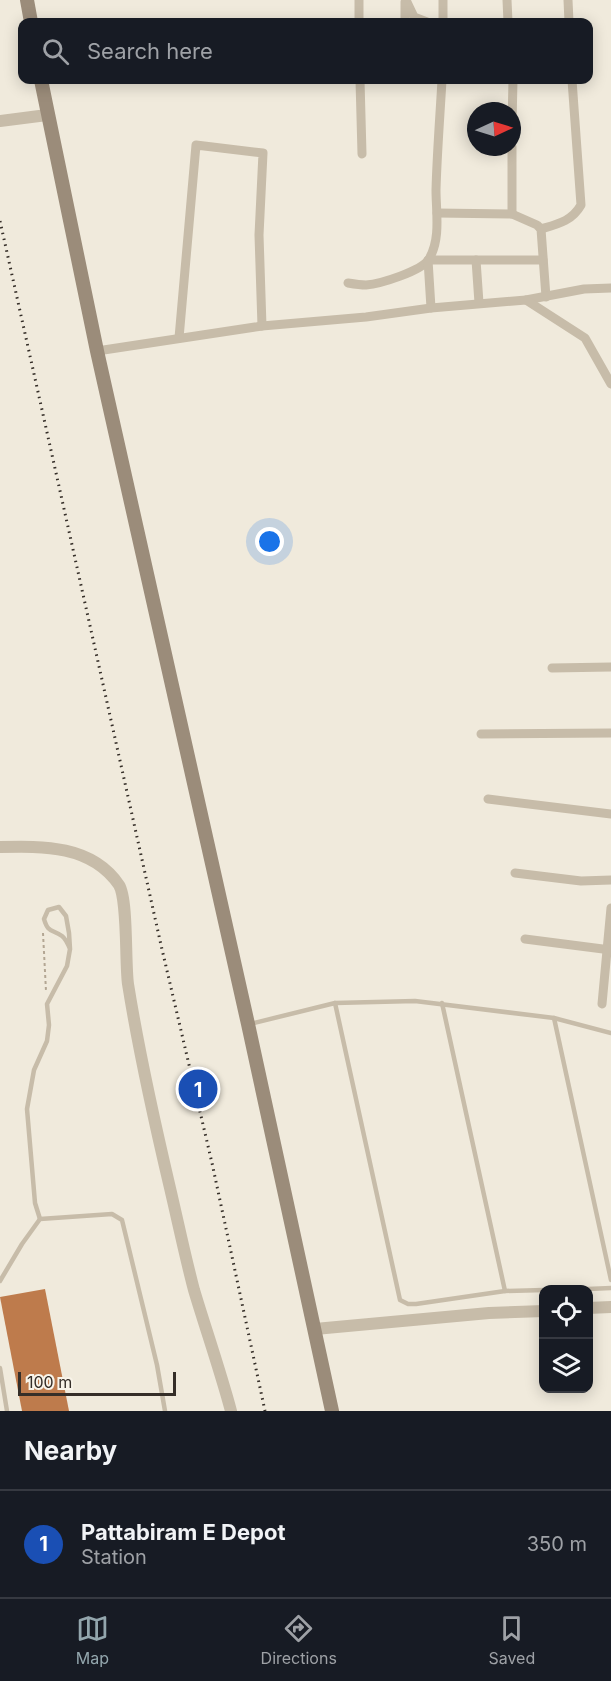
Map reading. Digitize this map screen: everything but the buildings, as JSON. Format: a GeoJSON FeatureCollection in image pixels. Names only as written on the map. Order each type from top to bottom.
{"type":"FeatureCollection","features":[{"type":"Feature","properties":{"kind":"main road"},"geometry":{"type":"LineString","coordinates":[[27,0],[30,18]]}},
{"type":"Feature","properties":{"kind":"main road"},"geometry":{"type":"LineString","coordinates":[[42,84],[97,351],[332,1411]]}},
{"type":"Feature","properties":{"kind":"street"},"geometry":{"type":"LineString","coordinates":[[359,0],[359,18]]}},
{"type":"Feature","properties":{"kind":"street"},"geometry":{"type":"LineString","coordinates":[[405,18],[406,0]]}},
{"type":"Feature","properties":{"kind":"street"},"geometry":{"type":"LineString","coordinates":[[406,0],[417,18]]}},
{"type":"Feature","properties":{"kind":"street"},"geometry":{"type":"LineString","coordinates":[[443,0],[443,18]]}},
{"type":"Feature","properties":{"kind":"street"},"geometry":{"type":"LineString","coordinates":[[507,0],[508,18]]}},
{"type":"Feature","properties":{"kind":"street"},"geometry":{"type":"LineString","coordinates":[[568,0],[568,18]]}},
{"type":"Feature","properties":{"kind":"street"},"geometry":{"type":"LineString","coordinates":[[360,84],[362,154]]}},
{"type":"Feature","properties":{"kind":"street"},"geometry":{"type":"LineString","coordinates":[[431,308],[428,260],[434,244],[437,213],[442,84]]}},
{"type":"Feature","properties":{"kind":"street"},"geometry":{"type":"LineString","coordinates":[[512,102],[513,84]]}},
{"type":"Feature","properties":{"kind":"street"},"geometry":{"type":"LineString","coordinates":[[541,229],[566,221],[576,213],[581,205],[572,84]]}},
{"type":"Feature","properties":{"kind":"street"},"geometry":{"type":"LineString","coordinates":[[0,121],[47,115]]}},
{"type":"Feature","properties":{"kind":"street"},"geometry":{"type":"LineString","coordinates":[[179,338],[196,145],[263,153],[259,235],[262,326]]}},
{"type":"Feature","properties":{"kind":"street"},"geometry":{"type":"LineString","coordinates":[[512,156],[512,214]]}},
{"type":"Feature","properties":{"kind":"street"},"geometry":{"type":"LineString","coordinates":[[437,213],[512,214],[537,225],[541,229],[546,297]]}},
{"type":"Feature","properties":{"kind":"street"},"geometry":{"type":"LineString","coordinates":[[348,283],[368,285],[386,280],[406,274],[428,260],[543,260]]}},
{"type":"Feature","properties":{"kind":"street"},"geometry":{"type":"LineString","coordinates":[[476,260],[478,303]]}},
{"type":"Feature","properties":{"kind":"street"},"geometry":{"type":"LineString","coordinates":[[97,351],[262,326],[526,300],[584,289],[611,288]]}},
{"type":"Feature","properties":{"kind":"street"},"geometry":{"type":"LineString","coordinates":[[526,300],[585,338],[611,384]]}},
{"type":"Feature","properties":{"kind":"street"},"geometry":{"type":"LineString","coordinates":[[552,668],[611,667]]}},
{"type":"Feature","properties":{"kind":"street"},"geometry":{"type":"LineString","coordinates":[[481,734],[611,734]]}},
{"type":"Feature","properties":{"kind":"street"},"geometry":{"type":"LineString","coordinates":[[488,799],[611,814]]}},
{"type":"Feature","properties":{"kind":"street"},"geometry":{"type":"LineString","coordinates":[[0,847],[68,851],[89,858],[109,872],[121,888],[124,906],[127,979],[138,1046],[194,1289],[231,1411]]}},
{"type":"Feature","properties":{"kind":"street"},"geometry":{"type":"LineString","coordinates":[[515,873],[580,881],[611,880]]}},
{"type":"Feature","properties":{"kind":"street"},"geometry":{"type":"LineString","coordinates":[[602,1004],[609,950],[611,908]]}},
{"type":"Feature","properties":{"kind":"street"},"geometry":{"type":"LineString","coordinates":[[525,939],[609,950]]}},
{"type":"Feature","properties":{"kind":"street"},"geometry":{"type":"LineString","coordinates":[[593,1308],[611,1307]]}},
{"type":"Feature","properties":{"kind":"street"},"geometry":{"type":"LineString","coordinates":[[315,1329],[489,1313],[539,1311]]}},
{"type":"Feature","properties":{"kind":"lane"},"geometry":{"type":"LineString","coordinates":[[40,1220],[35,1203],[27,1110],[34,1070],[47,1041],[49,1025],[47,1004],[67,966],[70,949],[66,916],[59,907],[48,910],[44,919],[48,929],[63,936],[70,949]]}},
{"type":"Feature","properties":{"kind":"lane"},"geometry":{"type":"LineString","coordinates":[[248,1024],[335,1003],[396,1000],[442,1003],[554,1018],[611,1033]]}},
{"type":"Feature","properties":{"kind":"lane"},"geometry":{"type":"LineString","coordinates":[[335,1003],[400,1300],[408,1304],[416,1304],[506,1291],[539,1290]]}},
{"type":"Feature","properties":{"kind":"lane"},"geometry":{"type":"LineString","coordinates":[[442,1003],[506,1291]]}},
{"type":"Feature","properties":{"kind":"lane"},"geometry":{"type":"LineString","coordinates":[[554,1018],[611,1280]]}},
{"type":"Feature","properties":{"kind":"lane"},"geometry":{"type":"LineString","coordinates":[[0,1281],[22,1244],[40,1220],[112,1214],[122,1220],[157,1365],[165,1411]]}},
{"type":"Feature","properties":{"kind":"lane"},"geometry":{"type":"LineString","coordinates":[[593,1289],[611,1288]]}},
{"type":"Feature","properties":{"kind":"lane"},"geometry":{"type":"LineString","coordinates":[[0,1368],[7,1411]]}},
{"type":"Feature","properties":{"kind":"path"},"geometry":{"type":"LineString","coordinates":[[44,919],[47,1004]]}},
{"type":"Feature","properties":{"kind":"railway"},"geometry":{"type":"LineString","coordinates":[[0,221],[161,945],[212,1163],[265,1411]]}},
{"type":"Feature","properties":{"kind":"place","name":"Pattabiram E Depot"},"geometry":{"type":"Point","coordinates":[198,1089]}}]}
